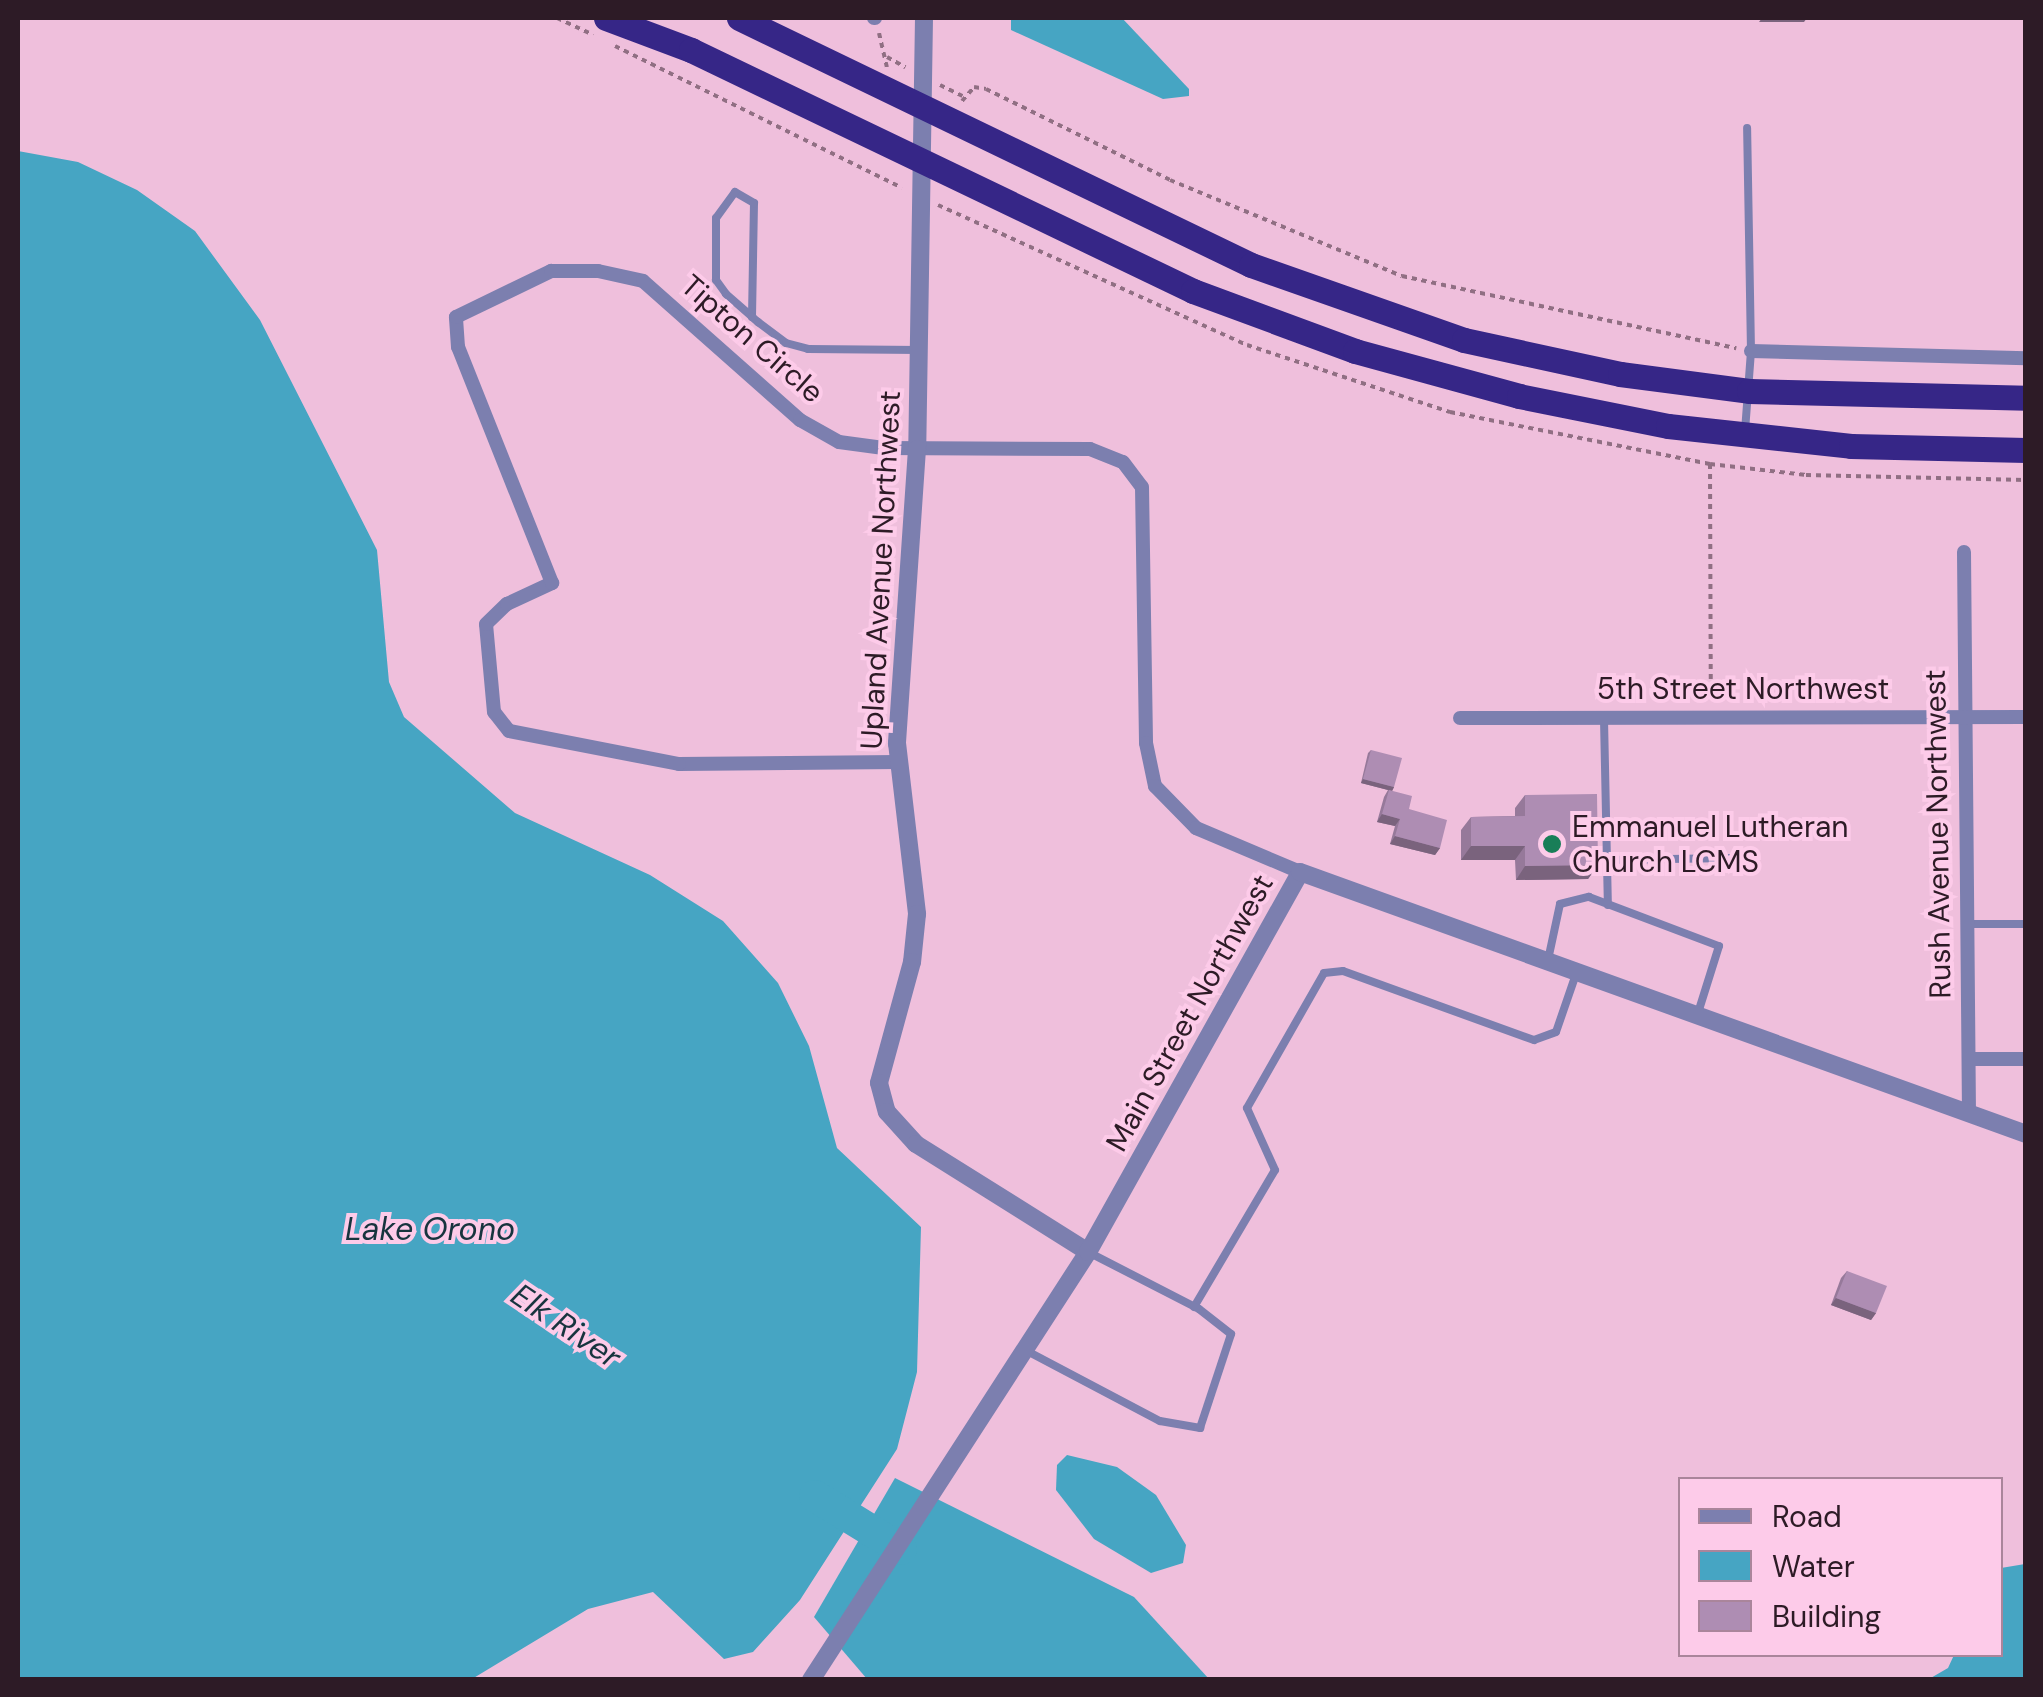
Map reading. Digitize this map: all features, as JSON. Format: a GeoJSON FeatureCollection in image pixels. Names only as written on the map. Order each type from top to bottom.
{"type":"FeatureCollection","features":[{"type":"Feature","properties":{"kind":"highway"},"geometry":{"type":"LineString","coordinates":[[606,18],[692,50],[1193,291],[1356,351],[1570,408],[1745,435],[1851,446],[2026,450]]}},
{"type":"Feature","properties":{"kind":"highway"},"geometry":{"type":"LineString","coordinates":[[739,18],[1251,264],[1388,317],[1526,356],[1749,391],[2026,398]]}},
{"type":"Feature","properties":{"kind":"street","name":"Upland Avenue Northwest"},"geometry":{"type":"LineString","coordinates":[[924,18],[917,449],[898,762],[917,914],[912,962],[879,1084],[886,1112],[939,1160],[1088,1252]]}},
{"type":"Feature","properties":{"kind":"street","name":"Tipton Circle"},"geometry":{"type":"LineString","coordinates":[[898,762],[679,764],[509,731],[494,712],[486,624],[507,604],[552,584],[458,347],[456,317],[551,271],[644,282],[819,432],[862,446],[1107,452],[1137,474],[1146,742],[1154,786],[1196,828],[1300,872]]}},
{"type":"Feature","properties":{"kind":"street"},"geometry":{"type":"LineString","coordinates":[[1751,351],[2026,358]]}},
{"type":"Feature","properties":{"kind":"street","name":"Rush Avenue Northwest"},"geometry":{"type":"LineString","coordinates":[[1964,552],[1970,1114]]}},
{"type":"Feature","properties":{"kind":"street","name":"5th Street Northwest"},"geometry":{"type":"LineString","coordinates":[[1460,718],[2026,717]]}},
{"type":"Feature","properties":{"kind":"street","name":"Main Street Northwest"},"geometry":{"type":"LineString","coordinates":[[812,1680],[954,1469],[1088,1252],[1300,872],[2026,1134]]}},
{"type":"Feature","properties":{"kind":"street"},"geometry":{"type":"LineString","coordinates":[[1969,1059],[2026,1060]]}},
{"type":"Feature","properties":{"kind":"lane"},"geometry":{"type":"LineString","coordinates":[[1745,435],[1751,351],[1747,128]]}},
{"type":"Feature","properties":{"kind":"lane"},"geometry":{"type":"LineString","coordinates":[[752,317],[754,204],[735,192],[716,218],[716,280],[752,317],[786,343],[808,348],[919,350]]}},
{"type":"Feature","properties":{"kind":"lane"},"geometry":{"type":"LineString","coordinates":[[1604,717],[1608,904]]}},
{"type":"Feature","properties":{"kind":"lane"},"geometry":{"type":"LineString","coordinates":[[1607,860],[1731,858]]}},
{"type":"Feature","properties":{"kind":"lane"},"geometry":{"type":"LineString","coordinates":[[1548,960],[1560,904],[1589,897],[1719,946],[1698,1014]]}},
{"type":"Feature","properties":{"kind":"lane"},"geometry":{"type":"LineString","coordinates":[[1967,924],[2026,924]]}},
{"type":"Feature","properties":{"kind":"lane"},"geometry":{"type":"LineString","coordinates":[[1194,1307],[1275,1170],[1247,1108],[1324,973],[1343,972],[1534,1040],[1556,1032],[1577,971]]}},
{"type":"Feature","properties":{"kind":"lane"},"geometry":{"type":"LineString","coordinates":[[1027,1351],[1160,1422],[1200,1428],[1231,1334],[1194,1307],[1088,1252]]}},
{"type":"Feature","properties":{"kind":"path"},"geometry":{"type":"LineString","coordinates":[[557,18],[890,182]]}},
{"type":"Feature","properties":{"kind":"path"},"geometry":{"type":"LineString","coordinates":[[874,18],[887,57]]}},
{"type":"Feature","properties":{"kind":"path"},"geometry":{"type":"LineString","coordinates":[[963,96],[974,87],[1003,96],[1170,180],[1402,276],[1751,351]]}},
{"type":"Feature","properties":{"kind":"path"},"geometry":{"type":"LineString","coordinates":[[1710,464],[1711,716]]}},
{"type":"Feature","properties":{"kind":"water"},"geometry":{"type":"Polygon","coordinates":[[[1011,18],[1122,18],[1189,89],[1189,96],[1163,99],[1011,30],[1011,18]]]}},
{"type":"Feature","properties":{"kind":"water","name":"Lake Orono"},"geometry":{"type":"Polygon","coordinates":[[[18,151],[78,162],[137,190],[195,231],[260,320],[377,550],[389,682],[404,717],[515,813],[650,875],[723,921],[778,983],[809,1046],[837,1148],[921,1227],[917,1372],[897,1449],[800,1600],[753,1652],[724,1659],[653,1592],[588,1609],[472,1679],[18,1679],[18,151]]]}},
{"type":"Feature","properties":{"kind":"water"},"geometry":{"type":"Polygon","coordinates":[[[1067,1455],[1117,1467],[1156,1495],[1186,1545],[1183,1563],[1151,1573],[1094,1539],[1056,1490],[1057,1465],[1067,1455]]]}},
{"type":"Feature","properties":{"kind":"water"},"geometry":{"type":"Polygon","coordinates":[[[895,1478],[1134,1597],[1209,1679],[867,1679],[814,1617],[895,1478]]]}},
{"type":"Feature","properties":{"kind":"water"},"geometry":{"type":"Polygon","coordinates":[[[2025,1564],[2025,1679],[1929,1679],[1948,1668],[1953,1657],[2003,1657],[2003,1568],[2025,1564]]]}},
{"type":"Feature","properties":{"kind":"building"},"geometry":{"type":"Polygon","coordinates":[[[1371,750],[1402,758],[1394,787],[1363,779],[1371,750]]]}},
{"type":"Feature","properties":{"kind":"building"},"geometry":{"type":"Polygon","coordinates":[[[1389,790],[1412,796],[1409,809],[1447,820],[1440,848],[1395,836],[1400,819],[1382,814],[1389,790]]]}},
{"type":"Feature","properties":{"kind":"building"},"geometry":{"type":"Polygon","coordinates":[[[1597,794],[1598,865],[1525,866],[1525,846],[1471,846],[1471,817],[1525,816],[1525,795],[1597,794]]]}},
{"type":"Feature","properties":{"kind":"building"},"geometry":{"type":"Polygon","coordinates":[[[1847,1271],[1887,1286],[1876,1313],[1836,1298],[1847,1271]]]}},
{"type":"Feature","properties":{"kind":"waterway","name":"Elk River"},"geometry":{"type":"LineString","coordinates":[[815,1496],[901,1549]]}},
{"type":"Feature","properties":{"kind":"place","name":"Emmanuel Lutheran Church LCMS"},"geometry":{"type":"Point","coordinates":[1552,844]}}]}
